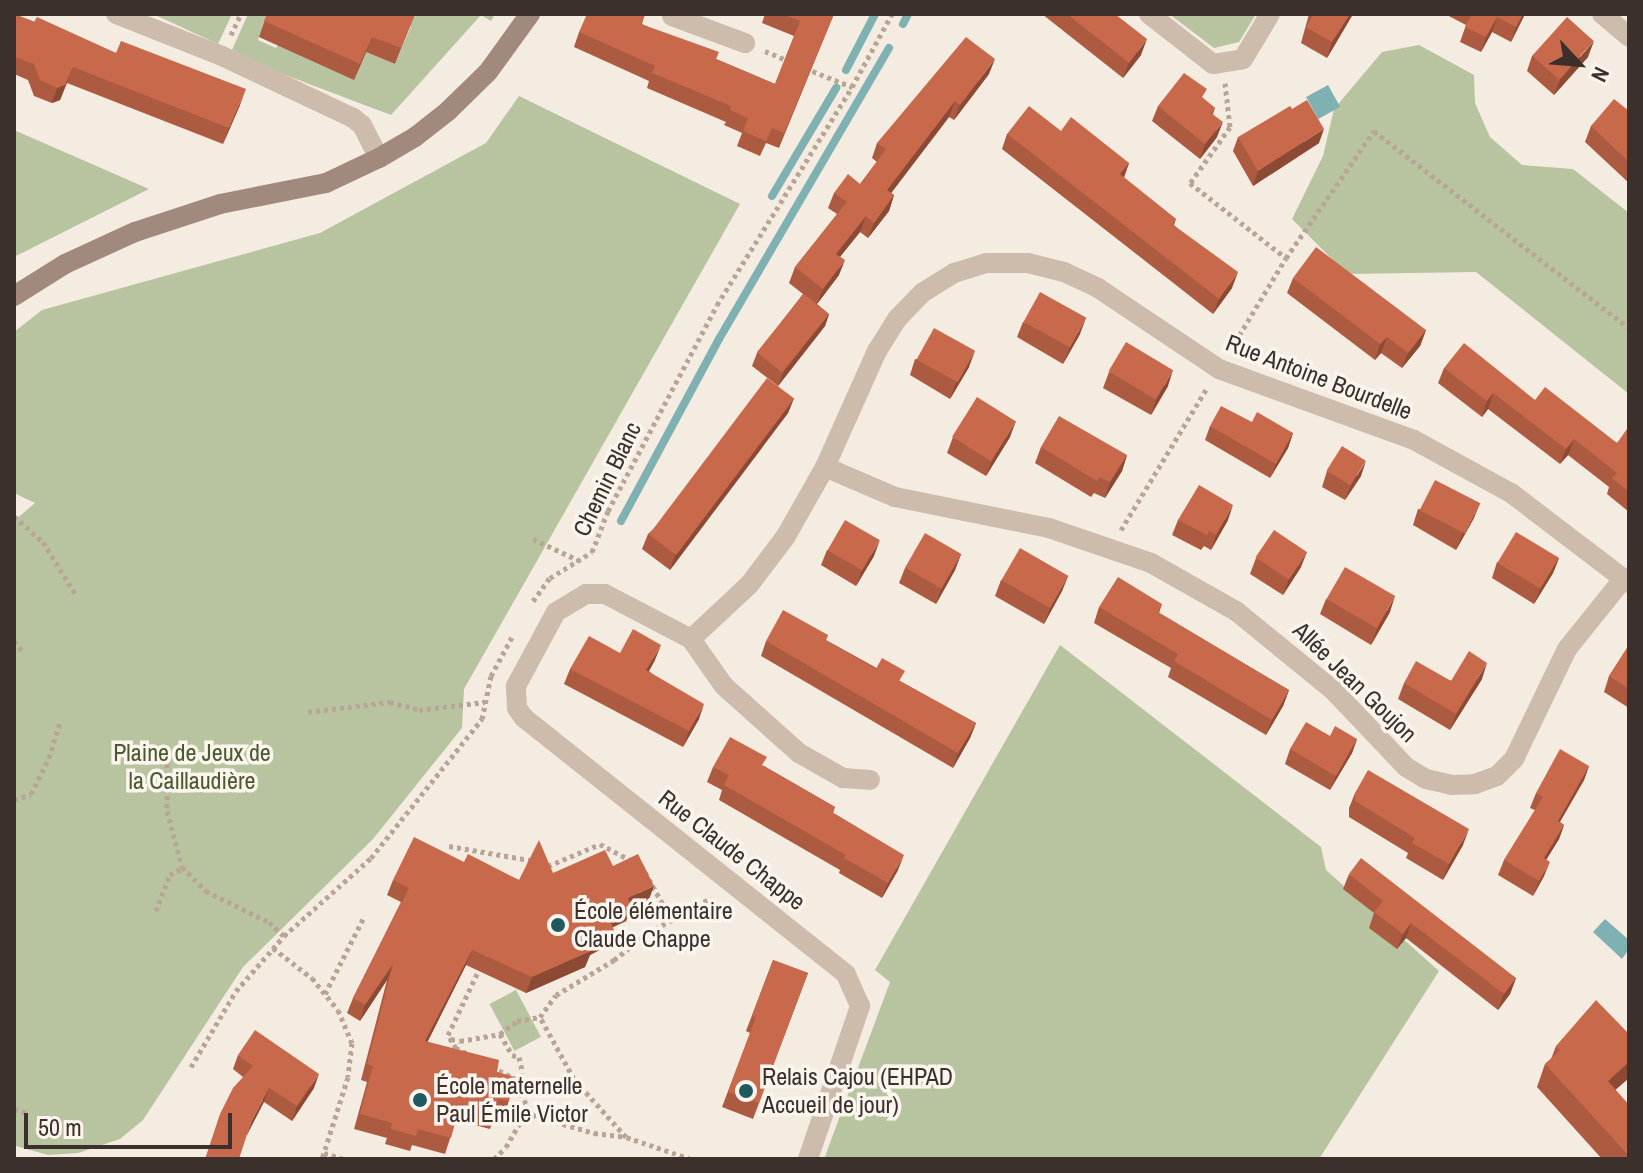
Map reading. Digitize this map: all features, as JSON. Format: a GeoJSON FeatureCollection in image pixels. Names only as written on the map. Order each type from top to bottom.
{"type":"FeatureCollection","features":[{"type":"Feature","properties":{"kind":"street"},"geometry":{"type":"LineString","coordinates":[[116,14],[222,56],[353,118],[362,125],[379,158]]}},
{"type":"Feature","properties":{"kind":"street"},"geometry":{"type":"LineString","coordinates":[[14,296],[65,264],[135,232],[220,204],[326,183],[379,158],[415,137],[448,111],[488,72],[530,14]]}},
{"type":"Feature","properties":{"kind":"street"},"geometry":{"type":"LineString","coordinates":[[1149,14],[1213,64],[1243,59],[1270,14]]}},
{"type":"Feature","properties":{"kind":"street"},"geometry":{"type":"LineString","coordinates":[[1602,14],[1629,37]]}},
{"type":"Feature","properties":{"kind":"street"},"geometry":{"type":"LineString","coordinates":[[672,16],[715,22],[745,43]]}},
{"type":"Feature","properties":{"kind":"street","name":"Rue Antoine Bourdelle"},"geometry":{"type":"LineString","coordinates":[[691,639],[768,562],[825,467],[877,351],[897,319],[922,293],[954,273],[986,263],[1028,263],[1064,272],[1098,288],[1219,369],[1286,396],[1355,417],[1466,467],[1511,493],[1626,580]]}},
{"type":"Feature","properties":{"kind":"street","name":"Allée Jean Goujon"},"geometry":{"type":"LineString","coordinates":[[825,467],[895,497],[999,516],[1151,563],[1236,611],[1333,690],[1406,767],[1426,779],[1451,785],[1475,784],[1497,776],[1514,759],[1567,649],[1626,580]]}},
{"type":"Feature","properties":{"kind":"street","name":"Rue Claude Chappe"},"geometry":{"type":"LineString","coordinates":[[691,639],[626,602],[605,594],[586,594],[556,612],[516,686],[517,708],[524,718],[846,974],[855,988],[860,1006],[808,1159]]}},
{"type":"Feature","properties":{"kind":"street"},"geometry":{"type":"LineString","coordinates":[[691,639],[724,686],[799,753],[843,778],[870,780]]}},
{"type":"Feature","properties":{"kind":"path","name":"Chemin Blanc"},"geometry":{"type":"LineString","coordinates":[[529,607],[550,578],[592,552],[608,511],[717,305],[852,87],[892,14]]}},
{"type":"Feature","properties":{"kind":"path"},"geometry":{"type":"LineString","coordinates":[[745,43],[852,87]]}},
{"type":"Feature","properties":{"kind":"path"},"geometry":{"type":"LineString","coordinates":[[1222,63],[1230,127],[1190,183],[1286,258]]}},
{"type":"Feature","properties":{"kind":"path"},"geometry":{"type":"LineString","coordinates":[[1110,548],[1286,258],[1374,131],[1629,328]]}},
{"type":"Feature","properties":{"kind":"path"},"geometry":{"type":"LineString","coordinates":[[14,516],[43,542],[76,595]]}},
{"type":"Feature","properties":{"kind":"path"},"geometry":{"type":"LineString","coordinates":[[533,539],[579,560]]}},
{"type":"Feature","properties":{"kind":"path"},"geometry":{"type":"LineString","coordinates":[[191,1067],[236,991],[284,936],[371,858],[482,719],[491,676],[514,635]]}},
{"type":"Feature","properties":{"kind":"path"},"geometry":{"type":"LineString","coordinates":[[14,641],[24,653]]}},
{"type":"Feature","properties":{"kind":"path"},"geometry":{"type":"LineString","coordinates":[[308,712],[390,702],[419,710],[485,702]]}},
{"type":"Feature","properties":{"kind":"path"},"geometry":{"type":"LineString","coordinates":[[14,800],[31,794],[49,758],[60,721]]}},
{"type":"Feature","properties":{"kind":"path"},"geometry":{"type":"LineString","coordinates":[[167,764],[167,811],[183,868],[206,891],[269,922],[284,936]]}},
{"type":"Feature","properties":{"kind":"path"},"geometry":{"type":"LineString","coordinates":[[449,846],[530,858],[551,868],[600,844],[645,867],[671,919]]}},
{"type":"Feature","properties":{"kind":"path"},"geometry":{"type":"LineString","coordinates":[[156,911],[170,875],[183,868]]}},
{"type":"Feature","properties":{"kind":"path"},"geometry":{"type":"LineString","coordinates":[[449,1039],[460,1041],[500,1034],[517,1021],[540,1017],[556,995],[614,960],[671,919],[711,898]]}},
{"type":"Feature","properties":{"kind":"path"},"geometry":{"type":"LineString","coordinates":[[325,994],[363,919]]}},
{"type":"Feature","properties":{"kind":"path"},"geometry":{"type":"LineString","coordinates":[[273,948],[312,978],[338,1010],[352,1043],[348,1077],[323,1156],[344,1159]]}},
{"type":"Feature","properties":{"kind":"path"},"geometry":{"type":"LineString","coordinates":[[469,1055],[448,1035],[477,974]]}},
{"type":"Feature","properties":{"kind":"path"},"geometry":{"type":"LineString","coordinates":[[540,1017],[574,1079],[626,1137]]}},
{"type":"Feature","properties":{"kind":"path"},"geometry":{"type":"LineString","coordinates":[[500,1034],[512,1055],[519,1057],[523,1074],[519,1081],[520,1093],[532,1115],[594,1133],[626,1137],[691,1159]]}},
{"type":"Feature","properties":{"kind":"path"},"geometry":{"type":"LineString","coordinates":[[481,1061],[519,1081]]}},
{"type":"Feature","properties":{"kind":"path"},"geometry":{"type":"LineString","coordinates":[[14,1109],[29,1114]]}},
{"type":"Feature","properties":{"kind":"path"},"geometry":{"type":"LineString","coordinates":[[494,1159],[506,1147],[520,1123],[532,1115]]}},
{"type":"Feature","properties":{"kind":"green space"},"geometry":{"type":"Polygon","coordinates":[[[153,14],[232,14],[218,44],[153,14]]]}},
{"type":"Feature","properties":{"kind":"green space"},"geometry":{"type":"Polygon","coordinates":[[[248,14],[268,14],[258,40],[276,48],[278,45],[366,52],[395,64],[411,26],[383,14],[495,14],[491,21],[481,15],[391,115],[280,73],[232,50],[248,14]]]}},
{"type":"Feature","properties":{"kind":"green space"},"geometry":{"type":"Polygon","coordinates":[[[1169,14],[1256,14],[1239,42],[1214,48],[1169,14]]]}},
{"type":"Feature","properties":{"kind":"green space"},"geometry":{"type":"Polygon","coordinates":[[[1419,45],[1474,75],[1475,103],[1490,137],[1522,165],[1573,169],[1629,213],[1629,394],[1476,272],[1347,274],[1292,219],[1323,156],[1334,109],[1382,52],[1419,45]]]}},
{"type":"Feature","properties":{"kind":"green space","name":"Plaine de Jeux de la Caillaudière"},"geometry":{"type":"Polygon","coordinates":[[[519,96],[740,204],[464,689],[462,728],[373,839],[243,967],[143,1120],[120,1139],[78,1153],[48,1155],[16,1146],[14,521],[35,503],[14,493],[14,332],[42,310],[320,233],[486,143],[519,96]]]}},
{"type":"Feature","properties":{"kind":"green space"},"geometry":{"type":"Polygon","coordinates":[[[14,130],[149,189],[14,257],[14,130]]]}},
{"type":"Feature","properties":{"kind":"green space"},"geometry":{"type":"Polygon","coordinates":[[[1060,645],[1321,847],[1326,870],[1439,971],[1319,1159],[824,1159],[890,982],[875,970],[1060,645]]]}},
{"type":"Feature","properties":{"kind":"green space"},"geometry":{"type":"Polygon","coordinates":[[[516,990],[541,1037],[514,1051],[490,1004],[516,990]]]}},
{"type":"Feature","properties":{"kind":"water"},"geometry":{"type":"Polygon","coordinates":[[[1328,85],[1340,107],[1318,119],[1306,97],[1328,85]]]}},
{"type":"Feature","properties":{"kind":"water"},"geometry":{"type":"Polygon","coordinates":[[[1605,919],[1629,940],[1629,949],[1622,959],[1593,932],[1605,919]]]}},
{"type":"Feature","properties":{"kind":"building"},"geometry":{"type":"Polygon","coordinates":[[[14,14],[34,22],[37,17],[116,53],[121,41],[246,89],[229,128],[73,67],[65,85],[57,88],[40,80],[34,64],[14,57],[14,14]]]}},
{"type":"Feature","properties":{"kind":"building"},"geometry":{"type":"Polygon","coordinates":[[[267,14],[415,14],[401,48],[372,37],[360,64],[264,21],[267,14]]]}},
{"type":"Feature","properties":{"kind":"building"},"geometry":{"type":"Polygon","coordinates":[[[587,14],[645,14],[641,24],[719,52],[716,59],[775,84],[800,21],[783,14],[834,14],[784,133],[772,128],[766,141],[743,131],[748,118],[730,110],[731,106],[652,73],[655,66],[579,32],[587,14]]]}},
{"type":"Feature","properties":{"kind":"building"},"geometry":{"type":"Polygon","coordinates":[[[1067,14],[1115,14],[1147,39],[1129,63],[1067,14]]]}},
{"type":"Feature","properties":{"kind":"building"},"geometry":{"type":"Polygon","coordinates":[[[1311,14],[1350,14],[1332,42],[1306,27],[1311,14]]]}},
{"type":"Feature","properties":{"kind":"building"},"geometry":{"type":"Polygon","coordinates":[[[1472,14],[1523,14],[1516,27],[1497,17],[1486,37],[1465,27],[1472,14]]]}},
{"type":"Feature","properties":{"kind":"building"},"geometry":{"type":"Polygon","coordinates":[[[1567,17],[1594,41],[1559,80],[1532,56],[1567,17]]]}},
{"type":"Feature","properties":{"kind":"building"},"geometry":{"type":"Polygon","coordinates":[[[966,37],[995,59],[960,105],[955,101],[887,190],[894,195],[874,223],[866,216],[836,254],[845,260],[823,289],[795,267],[847,202],[834,193],[848,174],[860,184],[886,149],[877,143],[966,37]]]}},
{"type":"Feature","properties":{"kind":"building"},"geometry":{"type":"Polygon","coordinates":[[[1184,73],[1207,89],[1202,97],[1215,108],[1211,113],[1223,122],[1205,144],[1158,106],[1184,73]]]}},
{"type":"Feature","properties":{"kind":"building"},"geometry":{"type":"Polygon","coordinates":[[[1614,99],[1629,111],[1629,162],[1591,126],[1614,99]]]}},
{"type":"Feature","properties":{"kind":"building"},"geometry":{"type":"Polygon","coordinates":[[[1307,100],[1324,129],[1258,171],[1238,137],[1290,106],[1292,109],[1307,100]]]}},
{"type":"Feature","properties":{"kind":"building"},"geometry":{"type":"Polygon","coordinates":[[[1029,106],[1061,131],[1071,117],[1129,163],[1120,174],[1176,219],[1172,224],[1238,272],[1219,299],[1007,134],[1029,106]]]}},
{"type":"Feature","properties":{"kind":"building"},"geometry":{"type":"Polygon","coordinates":[[[1316,247],[1426,330],[1408,353],[1387,337],[1380,344],[1293,278],[1316,247]]]}},
{"type":"Feature","properties":{"kind":"building"},"geometry":{"type":"Polygon","coordinates":[[[1040,292],[1086,318],[1070,347],[1024,322],[1040,292]]]}},
{"type":"Feature","properties":{"kind":"building"},"geometry":{"type":"Polygon","coordinates":[[[804,294],[829,314],[782,372],[757,352],[804,294]]]}},
{"type":"Feature","properties":{"kind":"building"},"geometry":{"type":"Polygon","coordinates":[[[934,328],[975,351],[958,382],[917,359],[934,328]]]}},
{"type":"Feature","properties":{"kind":"building"},"geometry":{"type":"Polygon","coordinates":[[[1126,342],[1173,370],[1156,399],[1108,371],[1126,342]]]}},
{"type":"Feature","properties":{"kind":"building"},"geometry":{"type":"Polygon","coordinates":[[[1464,343],[1535,400],[1545,387],[1617,443],[1627,429],[1629,492],[1612,478],[1617,473],[1574,439],[1566,449],[1493,393],[1487,401],[1444,368],[1464,343]]]}},
{"type":"Feature","properties":{"kind":"building"},"geometry":{"type":"Polygon","coordinates":[[[767,378],[794,398],[676,555],[649,535],[767,378]]]}},
{"type":"Feature","properties":{"kind":"building"},"geometry":{"type":"Polygon","coordinates":[[[977,397],[1016,421],[991,461],[952,437],[977,397]]]}},
{"type":"Feature","properties":{"kind":"building"},"geometry":{"type":"Polygon","coordinates":[[[1221,406],[1252,422],[1257,412],[1293,433],[1276,464],[1210,426],[1221,406]]]}},
{"type":"Feature","properties":{"kind":"building"},"geometry":{"type":"Polygon","coordinates":[[[1059,416],[1127,455],[1110,482],[1100,477],[1097,481],[1041,447],[1059,416]]]}},
{"type":"Feature","properties":{"kind":"building"},"geometry":{"type":"Polygon","coordinates":[[[1342,446],[1366,461],[1350,485],[1327,471],[1342,446]]]}},
{"type":"Feature","properties":{"kind":"building"},"geometry":{"type":"Polygon","coordinates":[[[1435,480],[1480,503],[1465,533],[1420,510],[1435,480]]]}},
{"type":"Feature","properties":{"kind":"building"},"geometry":{"type":"Polygon","coordinates":[[[1199,485],[1233,505],[1216,535],[1209,531],[1207,535],[1178,520],[1199,485]]]}},
{"type":"Feature","properties":{"kind":"building"},"geometry":{"type":"Polygon","coordinates":[[[845,520],[880,540],[862,570],[828,550],[845,520]]]}},
{"type":"Feature","properties":{"kind":"building"},"geometry":{"type":"Polygon","coordinates":[[[1274,530],[1307,552],[1289,580],[1256,557],[1274,530]]]}},
{"type":"Feature","properties":{"kind":"building"},"geometry":{"type":"Polygon","coordinates":[[[1516,532],[1559,558],[1540,589],[1497,563],[1516,532]]]}},
{"type":"Feature","properties":{"kind":"building"},"geometry":{"type":"Polygon","coordinates":[[[925,533],[961,554],[941,589],[905,568],[925,533]]]}},
{"type":"Feature","properties":{"kind":"building"},"geometry":{"type":"Polygon","coordinates":[[[1020,548],[1068,576],[1050,608],[1002,580],[1020,548]]]}},
{"type":"Feature","properties":{"kind":"building"},"geometry":{"type":"Polygon","coordinates":[[[1345,567],[1395,596],[1377,628],[1326,599],[1345,567]]]}},
{"type":"Feature","properties":{"kind":"building"},"geometry":{"type":"Polygon","coordinates":[[[1118,577],[1162,604],[1158,612],[1289,690],[1272,720],[1174,661],[1178,654],[1099,607],[1118,577]]]}},
{"type":"Feature","properties":{"kind":"building"},"geometry":{"type":"Polygon","coordinates":[[[783,610],[828,635],[825,640],[876,669],[882,658],[905,671],[899,681],[976,723],[958,753],[766,641],[783,610]]]}},
{"type":"Feature","properties":{"kind":"building"},"geometry":{"type":"Polygon","coordinates":[[[633,629],[661,645],[646,670],[704,704],[689,731],[570,669],[589,636],[620,653],[633,629]]]}},
{"type":"Feature","properties":{"kind":"building"},"geometry":{"type":"Polygon","coordinates":[[[1629,645],[1629,689],[1609,676],[1629,645]]]}},
{"type":"Feature","properties":{"kind":"building"},"geometry":{"type":"Polygon","coordinates":[[[1469,651],[1487,663],[1456,714],[1404,683],[1416,661],[1451,681],[1469,651]]]}},
{"type":"Feature","properties":{"kind":"building"},"geometry":{"type":"Polygon","coordinates":[[[1306,722],[1330,736],[1335,726],[1357,739],[1336,776],[1290,749],[1306,722]]]}},
{"type":"Feature","properties":{"kind":"building"},"geometry":{"type":"Polygon","coordinates":[[[730,737],[767,757],[762,765],[835,807],[832,812],[904,855],[888,883],[844,858],[846,855],[724,785],[729,775],[713,767],[730,737]]]}},
{"type":"Feature","properties":{"kind":"building"},"geometry":{"type":"Polygon","coordinates":[[[1560,749],[1589,766],[1558,821],[1564,825],[1544,858],[1550,862],[1539,881],[1504,860],[1543,797],[1536,793],[1560,749]]]}},
{"type":"Feature","properties":{"kind":"building"},"geometry":{"type":"Polygon","coordinates":[[[1368,770],[1469,829],[1449,864],[1412,843],[1415,838],[1355,801],[1355,793],[1368,770]]]}},
{"type":"Feature","properties":{"kind":"building"},"geometry":{"type":"Polygon","coordinates":[[[414,837],[464,862],[468,854],[519,880],[539,840],[553,873],[605,850],[613,866],[638,854],[654,886],[628,898],[631,906],[608,916],[614,930],[587,943],[591,951],[532,977],[472,950],[425,1041],[499,1060],[497,1072],[515,1077],[509,1101],[498,1099],[495,1113],[460,1104],[451,1138],[418,1129],[416,1136],[391,1129],[392,1123],[360,1114],[373,1066],[367,1064],[393,964],[365,1005],[353,998],[409,888],[393,880],[414,837]]]}},
{"type":"Feature","properties":{"kind":"building"},"geometry":{"type":"Polygon","coordinates":[[[1361,858],[1516,978],[1504,994],[1411,923],[1403,934],[1374,912],[1383,901],[1349,874],[1361,858]]]}},
{"type":"Feature","properties":{"kind":"building"},"geometry":{"type":"Polygon","coordinates":[[[773,960],[808,973],[759,1103],[728,1092],[773,960]]]}},
{"type":"Feature","properties":{"kind":"building"},"geometry":{"type":"Polygon","coordinates":[[[1596,1000],[1629,1034],[1629,1062],[1608,1081],[1629,1105],[1629,1156],[1545,1064],[1560,1050],[1556,1046],[1596,1000]]]}},
{"type":"Feature","properties":{"kind":"building"},"geometry":{"type":"Polygon","coordinates":[[[255,1030],[319,1074],[297,1106],[269,1088],[251,1122],[239,1159],[205,1159],[220,1114],[233,1088],[253,1066],[238,1055],[255,1030]]]}},
{"type":"Feature","properties":{"kind":"waterway"},"geometry":{"type":"LineString","coordinates":[[846,70],[875,14]]}},
{"type":"Feature","properties":{"kind":"waterway"},"geometry":{"type":"LineString","coordinates":[[903,24],[908,14]]}},
{"type":"Feature","properties":{"kind":"waterway"},"geometry":{"type":"LineString","coordinates":[[621,521],[719,339],[889,48]]}},
{"type":"Feature","properties":{"kind":"waterway"},"geometry":{"type":"LineString","coordinates":[[772,196],[836,88]]}},
{"type":"Feature","properties":{"kind":"place","name":"École élémentaire Claude Chappe"},"geometry":{"type":"Point","coordinates":[558,925]}},
{"type":"Feature","properties":{"kind":"place","name":"Relais Cajou (EHPAD Accueil de jour)"},"geometry":{"type":"Point","coordinates":[746,1091]}},
{"type":"Feature","properties":{"kind":"place","name":"École maternelle Paul Émile Victor"},"geometry":{"type":"Point","coordinates":[420,1100]}}]}
